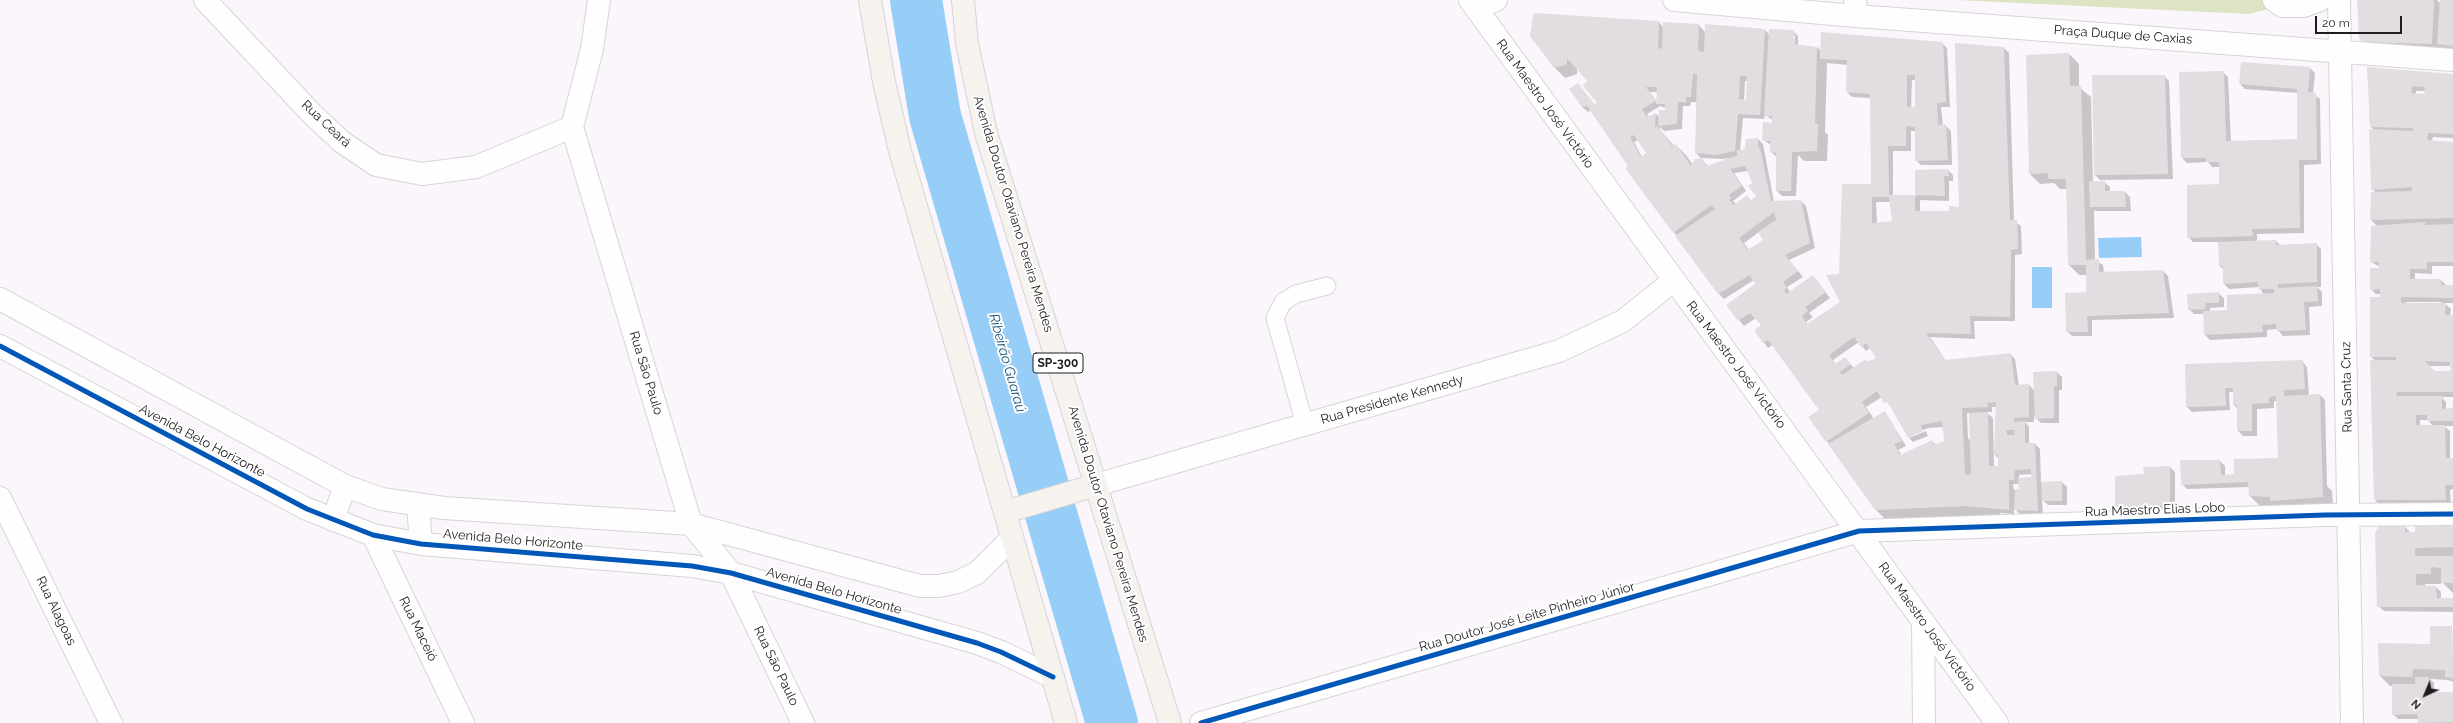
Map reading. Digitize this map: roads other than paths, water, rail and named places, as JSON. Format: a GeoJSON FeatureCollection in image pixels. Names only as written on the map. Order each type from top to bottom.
{"type":"FeatureCollection","features":[{"type":"Feature","properties":{"kind":"main road"},"geometry":{"type":"LineString","coordinates":[[870,0],[884,82],[900,151],[1066,723]]}},
{"type":"Feature","properties":{"kind":"main road","name":"Avenida Doutor Otaviano Pereira Mendes"},"geometry":{"type":"LineString","coordinates":[[963,0],[967,43],[986,133],[1170,723]]}},
{"type":"Feature","properties":{"kind":"main road"},"geometry":{"type":"LineString","coordinates":[[1004,512],[1096,485]]}},
{"type":"Feature","properties":{"kind":"street","name":"Rua Ceará"},"geometry":{"type":"LineString","coordinates":[[205,0],[313,115],[342,142],[376,165],[422,174],[476,167],[572,127]]}},
{"type":"Feature","properties":{"kind":"street"},"geometry":{"type":"LineString","coordinates":[[572,127],[592,49],[599,0]]}},
{"type":"Feature","properties":{"kind":"street"},"geometry":{"type":"LineString","coordinates":[[1473,4],[1496,0]]}},
{"type":"Feature","properties":{"kind":"street","name":"Praça Duque de Caxias"},"geometry":{"type":"LineString","coordinates":[[1674,0],[1855,8],[2340,52],[2453,60]]}},
{"type":"Feature","properties":{"kind":"street"},"geometry":{"type":"LineString","coordinates":[[2274,0],[2282,6],[2304,6],[2320,0]]}},
{"type":"Feature","properties":{"kind":"street"},"geometry":{"type":"LineString","coordinates":[[2339,0],[2340,52]]}},
{"type":"Feature","properties":{"kind":"street","name":"Rua Maestro José Victório"},"geometry":{"type":"LineString","coordinates":[[1473,4],[1673,281],[1859,531],[1997,723]]}},
{"type":"Feature","properties":{"kind":"street","name":"Rua Santa Cruz"},"geometry":{"type":"LineString","coordinates":[[2340,52],[2352,723]]}},
{"type":"Feature","properties":{"kind":"street","name":"Rua São Paulo"},"geometry":{"type":"LineString","coordinates":[[572,127],[691,524],[731,573],[803,723]]}},
{"type":"Feature","properties":{"kind":"street","name":"Rua Presidente Kennedy"},"geometry":{"type":"LineString","coordinates":[[1096,485],[1559,351],[1623,321],[1673,281]]}},
{"type":"Feature","properties":{"kind":"street","name":"Avenida Belo Horizonte"},"geometry":{"type":"LineString","coordinates":[[0,299],[345,486],[382,499],[418,504],[691,524],[920,586],[940,586],[958,582],[977,573],[1012,538]]}},
{"type":"Feature","properties":{"kind":"street","name":"Avenida Belo Horizonte"},"geometry":{"type":"LineString","coordinates":[[0,346],[307,508],[333,520],[373,535],[421,544],[692,566],[731,573],[977,643],[1001,652],[1053,677]]}},
{"type":"Feature","properties":{"kind":"street"},"geometry":{"type":"LineString","coordinates":[[333,520],[345,486]]}},
{"type":"Feature","properties":{"kind":"street","name":"Rua Alagoas"},"geometry":{"type":"LineString","coordinates":[[0,498],[111,723]]}},
{"type":"Feature","properties":{"kind":"street"},"geometry":{"type":"LineString","coordinates":[[418,504],[421,544]]}},
{"type":"Feature","properties":{"kind":"street","name":"Rua Maestro Elias Lobo"},"geometry":{"type":"LineString","coordinates":[[1859,531],[2349,515],[2453,514]]}},
{"type":"Feature","properties":{"kind":"street","name":"Rua Doutor José Leite Pinheiro Júnior"},"geometry":{"type":"LineString","coordinates":[[1201,723],[1859,531]]}},
{"type":"Feature","properties":{"kind":"street","name":"Rua Maceió"},"geometry":{"type":"LineString","coordinates":[[373,535],[463,723]]}},
{"type":"Feature","properties":{"kind":"street"},"geometry":{"type":"LineString","coordinates":[[1923,620],[1924,723]]}},
{"type":"Feature","properties":{"kind":"lane"},"geometry":{"type":"LineString","coordinates":[[1305,425],[1275,318],[1283,302],[1296,294],[1327,286]]}},
{"type":"Feature","properties":{"kind":"water"},"geometry":{"type":"Polygon","coordinates":[[[2141,237],[2142,257],[2099,258],[2098,238],[2141,237]]]}},
{"type":"Feature","properties":{"kind":"water"},"geometry":{"type":"Polygon","coordinates":[[[2032,267],[2052,267],[2052,308],[2032,308],[2032,267]]]}},
{"type":"Feature","properties":{"kind":"waterway","name":"Ribeirão Guaraú"},"geometry":{"type":"LineString","coordinates":[[916,0],[935,116],[1112,723]]}}]}
